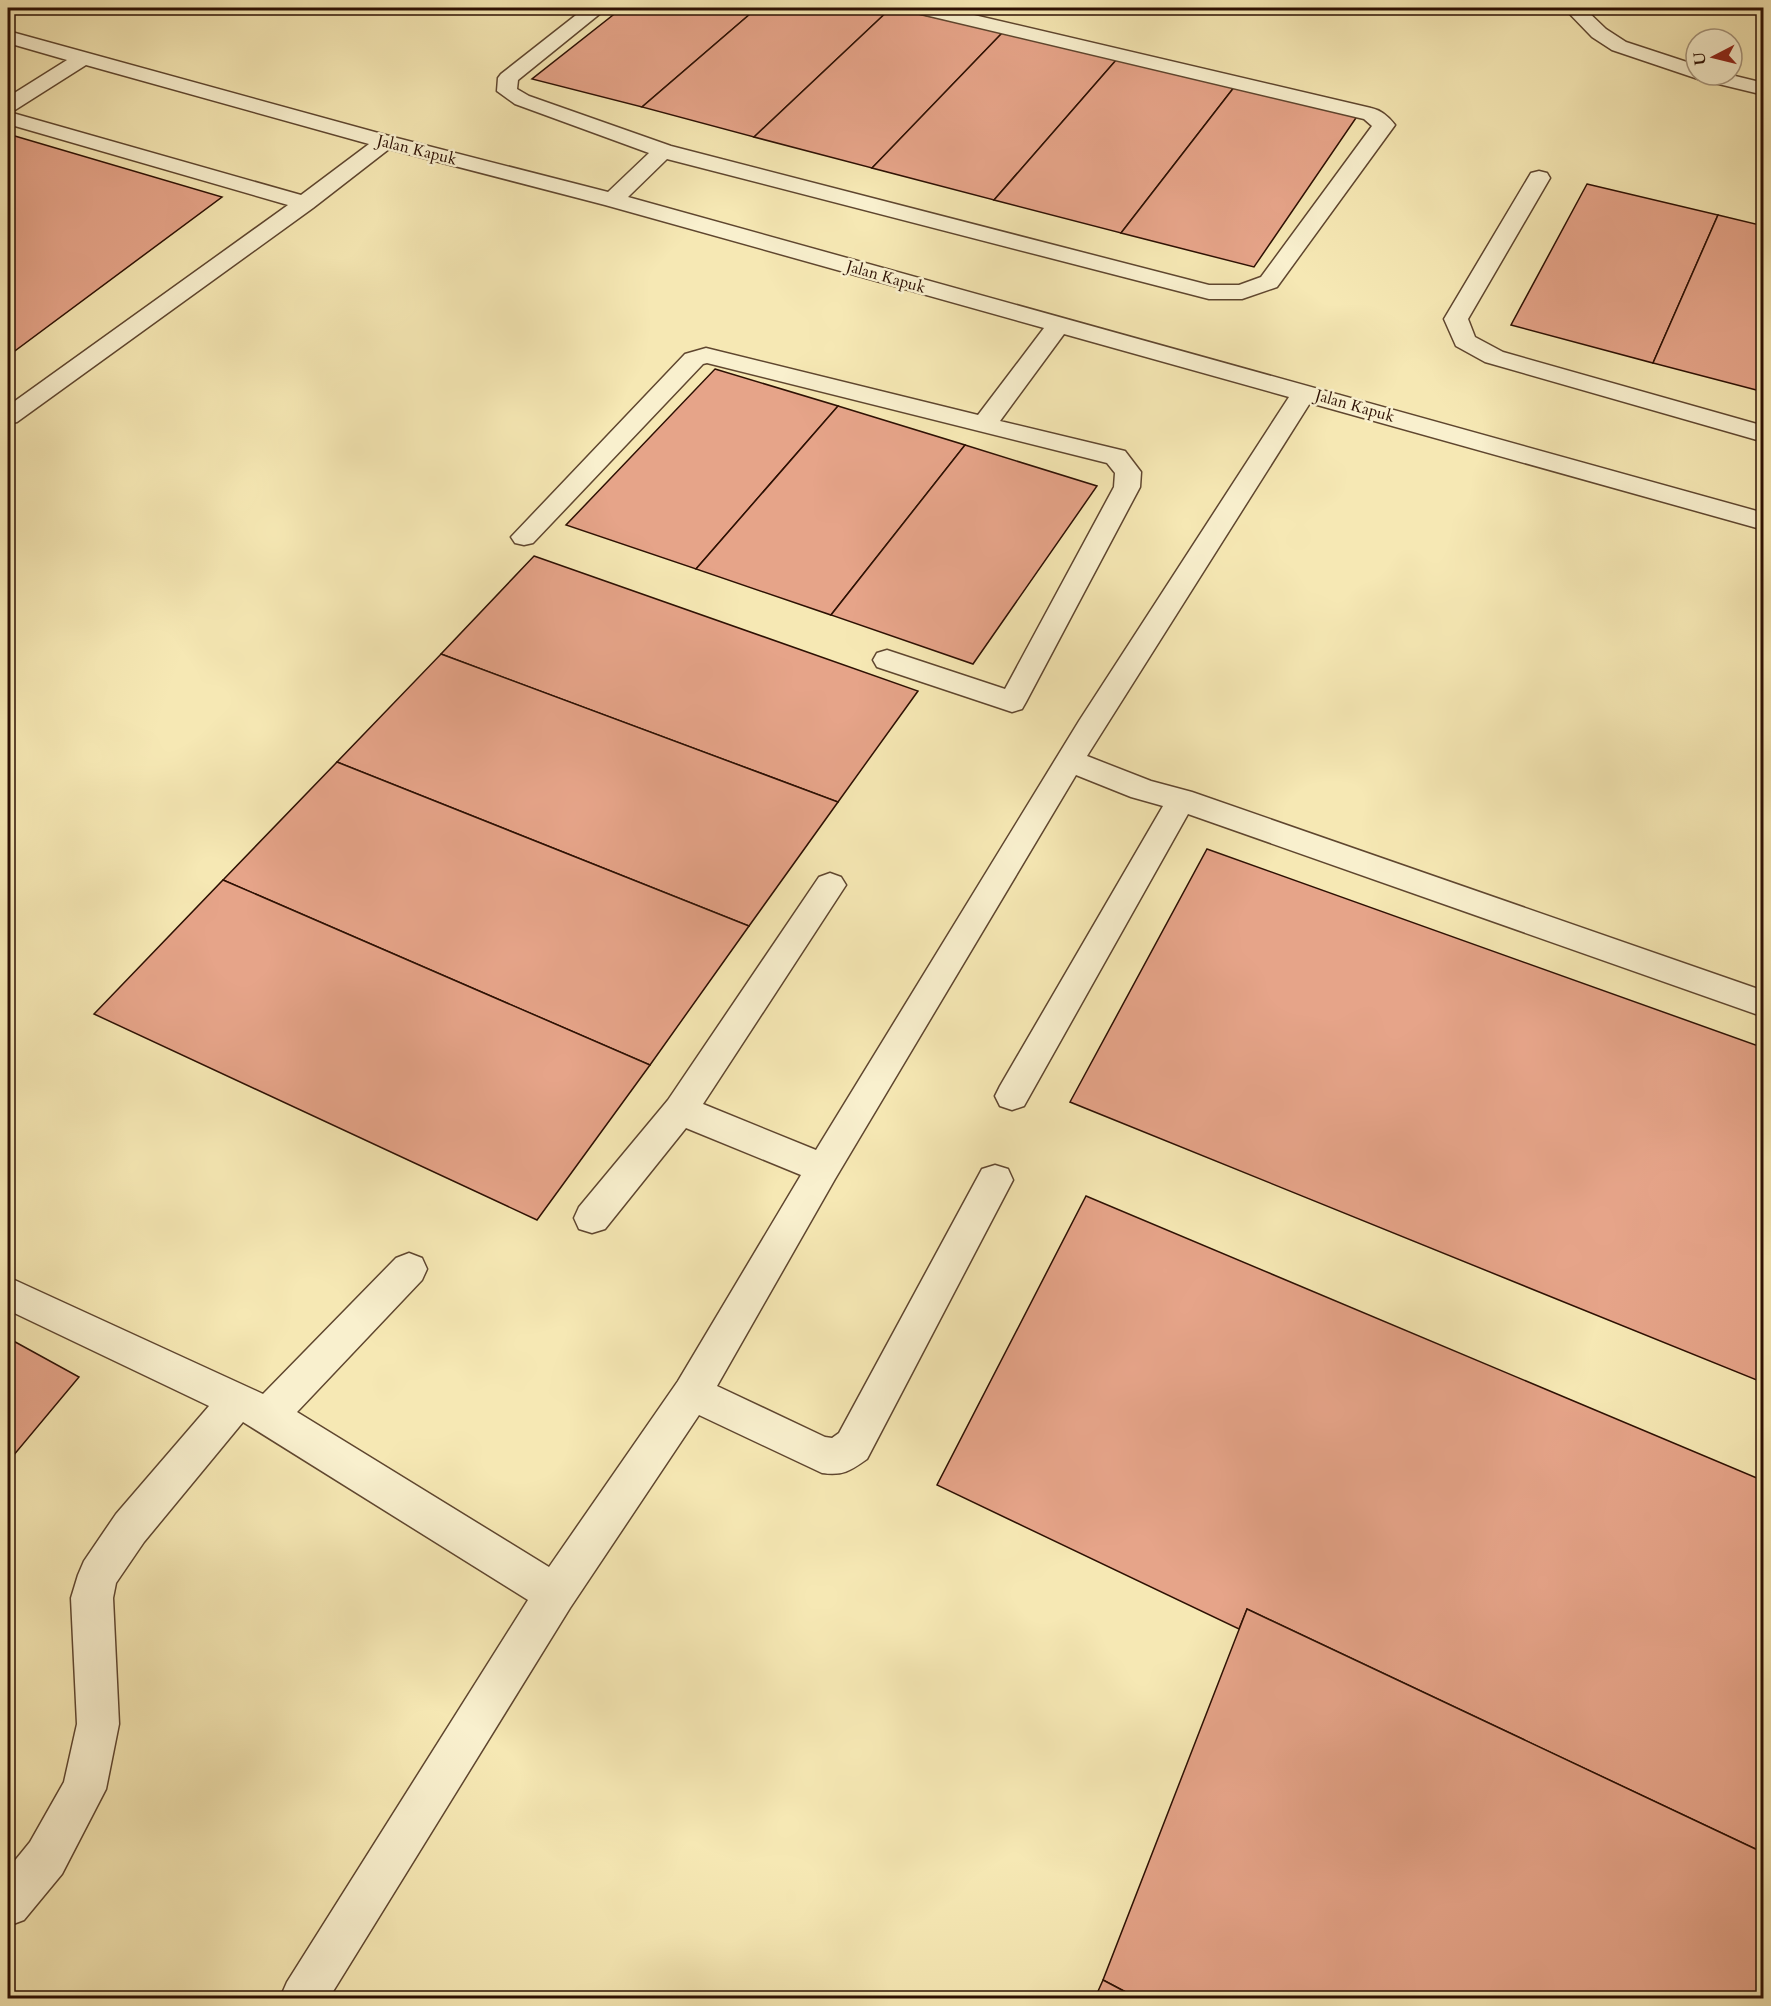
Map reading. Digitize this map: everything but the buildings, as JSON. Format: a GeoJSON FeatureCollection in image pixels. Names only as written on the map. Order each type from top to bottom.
{"type":"FeatureCollection","features":[{"type":"Feature","properties":{"kind":"street"},"geometry":{"type":"LineString","coordinates":[[597,8],[508,78],[507,91],[522,100],[663,151],[1209,292],[1242,292],[1269,282],[1384,125],[1371,114],[921,8]]}},
{"type":"Feature","properties":{"kind":"street"},"geometry":{"type":"LineString","coordinates":[[1573,8],[1599,33],[1619,46],[1684,69]]}},
{"type":"Feature","properties":{"kind":"street","name":"Jalan Kapuk"},"geometry":{"type":"LineString","coordinates":[[8,37],[385,142],[613,200],[1764,522]]}},
{"type":"Feature","properties":{"kind":"street"},"geometry":{"type":"LineString","coordinates":[[8,106],[83,58]]}},
{"type":"Feature","properties":{"kind":"street"},"geometry":{"type":"LineString","coordinates":[[1744,84],[1764,89]]}},
{"type":"Feature","properties":{"kind":"street"},"geometry":{"type":"LineString","coordinates":[[8,118],[305,202]]}},
{"type":"Feature","properties":{"kind":"street"},"geometry":{"type":"LineString","coordinates":[[8,417],[385,142]]}},
{"type":"Feature","properties":{"kind":"street"},"geometry":{"type":"LineString","coordinates":[[613,200],[663,151]]}},
{"type":"Feature","properties":{"kind":"street"},"geometry":{"type":"LineString","coordinates":[[1539,178],[1456,319],[1464,341],[1494,357],[1764,434]]}},
{"type":"Feature","properties":{"kind":"street"},"geometry":{"type":"LineString","coordinates":[[984,425],[1058,325]]}},
{"type":"Feature","properties":{"kind":"street"},"geometry":{"type":"LineString","coordinates":[[524,537],[694,359],[706,355],[1116,457],[1128,472],[1127,487],[1012,702],[887,660]]}},
{"type":"Feature","properties":{"kind":"street"},"geometry":{"type":"LineString","coordinates":[[303,1998],[555,1594],[692,1393],[823,1169],[1089,728],[1305,392]]}},
{"type":"Feature","properties":{"kind":"street"},"geometry":{"type":"LineString","coordinates":[[1070,761],[1142,789],[1181,800],[1764,1004]]}},
{"type":"Feature","properties":{"kind":"street"},"geometry":{"type":"LineString","coordinates":[[1012,1096],[1181,800]]}},
{"type":"Feature","properties":{"kind":"street"},"geometry":{"type":"LineString","coordinates":[[592,1218],[680,1110],[830,885]]}},
{"type":"Feature","properties":{"kind":"street"},"geometry":{"type":"LineString","coordinates":[[680,1110],[823,1169]]}},
{"type":"Feature","properties":{"kind":"street"},"geometry":{"type":"LineString","coordinates":[[692,1393],[822,1455],[838,1457],[853,1446],[995,1180]]}},
{"type":"Feature","properties":{"kind":"street"},"geometry":{"type":"LineString","coordinates":[[8,1904],[46,1858],[84,1789],[98,1724],[92,1598],[98,1575],[130,1528],[253,1408],[410,1269]]}},
{"type":"Feature","properties":{"kind":"street"},"geometry":{"type":"LineString","coordinates":[[8,1293],[253,1408],[555,1594]]}}]}
